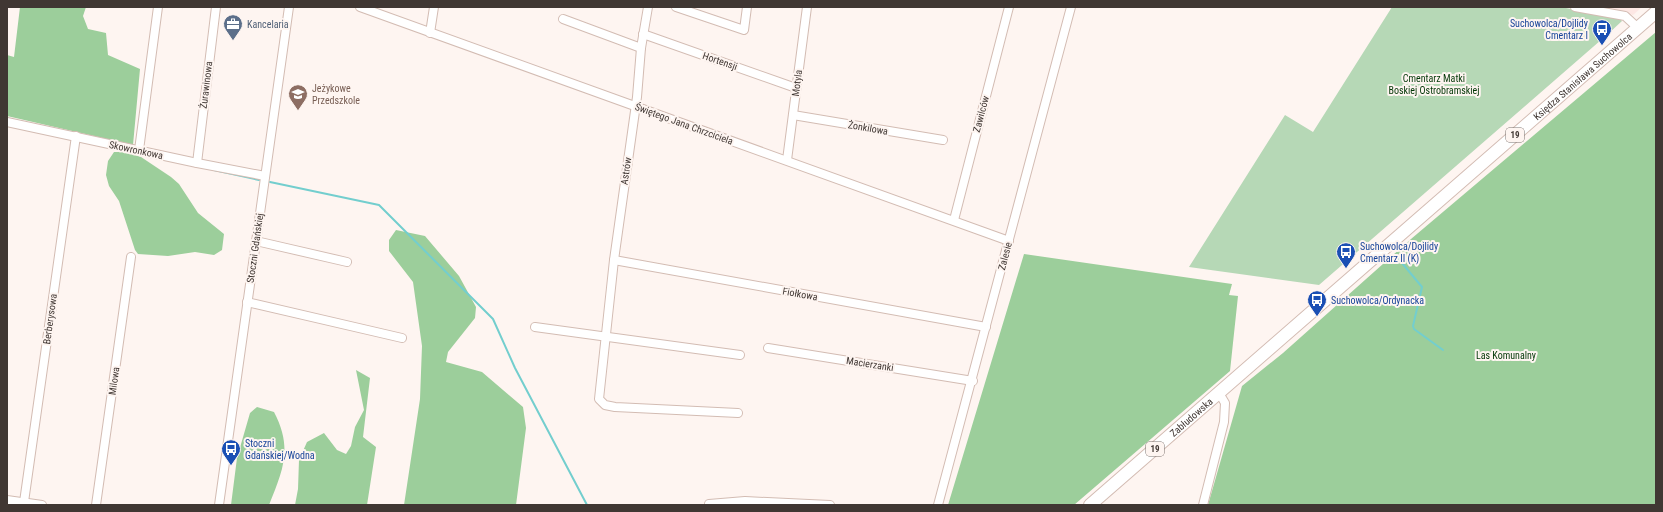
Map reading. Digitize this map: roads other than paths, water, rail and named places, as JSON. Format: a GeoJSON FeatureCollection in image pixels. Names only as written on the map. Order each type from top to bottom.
{"type":"FeatureCollection","features":[{"type":"Feature","properties":{"kind":"highway","name":"Księdza Stanisława Suchowolca"},"geometry":{"type":"LineString","coordinates":[[1219,392],[1656,12]]}},
{"type":"Feature","properties":{"kind":"highway","name":"Zabłudowska"},"geometry":{"type":"LineString","coordinates":[[1090,505],[1219,392]]}},
{"type":"Feature","properties":{"kind":"street"},"geometry":{"type":"LineString","coordinates":[[139,150],[158,7]]}},
{"type":"Feature","properties":{"kind":"street","name":"Żurawinowa"},"geometry":{"type":"LineString","coordinates":[[197,163],[216,7]]}},
{"type":"Feature","properties":{"kind":"street","name":"Stoczni Gdańskiej"},"geometry":{"type":"LineString","coordinates":[[219,505],[288,7]]}},
{"type":"Feature","properties":{"kind":"street","name":"Świętego Jana Chrzciciela"},"geometry":{"type":"LineString","coordinates":[[360,7],[1009,241]]}},
{"type":"Feature","properties":{"kind":"street"},"geometry":{"type":"LineString","coordinates":[[430,33],[434,7]]}},
{"type":"Feature","properties":{"kind":"street","name":"Astrów"},"geometry":{"type":"LineString","coordinates":[[648,7],[641,48],[636,107],[614,260],[600,399],[605,405],[615,407],[738,413]]}},
{"type":"Feature","properties":{"kind":"street"},"geometry":{"type":"LineString","coordinates":[[676,7],[744,30],[747,7]]}},
{"type":"Feature","properties":{"kind":"street","name":"Motyla"},"geometry":{"type":"LineString","coordinates":[[787,160],[807,7]]}},
{"type":"Feature","properties":{"kind":"street","name":"Zawilców"},"geometry":{"type":"LineString","coordinates":[[954,220],[1009,7]]}},
{"type":"Feature","properties":{"kind":"street","name":"Zalesie"},"geometry":{"type":"LineString","coordinates":[[938,505],[1071,7]]}},
{"type":"Feature","properties":{"kind":"street"},"geometry":{"type":"LineString","coordinates":[[1575,7],[1625,16],[1638,28]]}},
{"type":"Feature","properties":{"kind":"street"},"geometry":{"type":"LineString","coordinates":[[563,19],[641,48]]}},
{"type":"Feature","properties":{"kind":"street","name":"Hortensji"},"geometry":{"type":"LineString","coordinates":[[643,34],[796,88]]}},
{"type":"Feature","properties":{"kind":"street","name":"Żonkilowa"},"geometry":{"type":"LineString","coordinates":[[793,115],[943,140]]}},
{"type":"Feature","properties":{"kind":"street","name":"Skowronkowa"},"geometry":{"type":"LineString","coordinates":[[7,122],[197,163],[265,176]]}},
{"type":"Feature","properties":{"kind":"street","name":"Berberysowa"},"geometry":{"type":"LineString","coordinates":[[24,502],[76,136]]}},
{"type":"Feature","properties":{"kind":"street"},"geometry":{"type":"LineString","coordinates":[[256,242],[347,262]]}},
{"type":"Feature","properties":{"kind":"street","name":"Milowa"},"geometry":{"type":"LineString","coordinates":[[96,505],[131,257]]}},
{"type":"Feature","properties":{"kind":"street","name":"Fiołkowa"},"geometry":{"type":"LineString","coordinates":[[614,260],[986,327]]}},
{"type":"Feature","properties":{"kind":"street"},"geometry":{"type":"LineString","coordinates":[[247,302],[402,338]]}},
{"type":"Feature","properties":{"kind":"street"},"geometry":{"type":"LineString","coordinates":[[535,327],[740,355]]}},
{"type":"Feature","properties":{"kind":"street","name":"Macierzanki"},"geometry":{"type":"LineString","coordinates":[[768,348],[972,380]]}},
{"type":"Feature","properties":{"kind":"street"},"geometry":{"type":"LineString","coordinates":[[1202,505],[1224,422],[1225,403],[1219,392]]}},
{"type":"Feature","properties":{"kind":"street","name":"Stoczni Gdańskiej"},"geometry":{"type":"LineString","coordinates":[[222,490],[224,505]]}},
{"type":"Feature","properties":{"kind":"street"},"geometry":{"type":"LineString","coordinates":[[7,500],[42,505]]}},
{"type":"Feature","properties":{"kind":"street"},"geometry":{"type":"LineString","coordinates":[[709,504],[745,501],[830,505]]}},
{"type":"Feature","properties":{"kind":"waterway"},"geometry":{"type":"LineString","coordinates":[[214,170],[259,180]]}},
{"type":"Feature","properties":{"kind":"waterway"},"geometry":{"type":"LineString","coordinates":[[270,182],[379,205],[493,319],[515,368],[587,505]]}},
{"type":"Feature","properties":{"kind":"waterway"},"geometry":{"type":"LineString","coordinates":[[1397,257],[1422,287],[1413,326],[1414,329],[1443,350]]}},
{"type":"Feature","properties":{"kind":"place","name":"Kancelaria"},"geometry":{"type":"Point","coordinates":[233,41]}},
{"type":"Feature","properties":{"kind":"place","name":"Suchowolca/Dojlidy Cmentarz I"},"geometry":{"type":"Point","coordinates":[1602,46]}},
{"type":"Feature","properties":{"kind":"place","name":"Jeżykowe Przedszkole"},"geometry":{"type":"Point","coordinates":[298,111]}},
{"type":"Feature","properties":{"kind":"place","name":"Suchowolca/Dojlidy Cmentarz II (K)"},"geometry":{"type":"Point","coordinates":[1346,269]}},
{"type":"Feature","properties":{"kind":"place","name":"Suchowolca/Ordynacka"},"geometry":{"type":"Point","coordinates":[1317,317]}},
{"type":"Feature","properties":{"kind":"place","name":"Stoczni Gdańskiej/Wodna"},"geometry":{"type":"Point","coordinates":[231,466]}},
{"type":"Feature","properties":{"kind":"park label","name":"Cmentarz Matki Boskiej Ostrobramskiej"},"geometry":{"type":"Point","coordinates":[1434,84]}},
{"type":"Feature","properties":{"kind":"park label","name":"Las Komunalny"},"geometry":{"type":"Point","coordinates":[1506,355]}}]}
